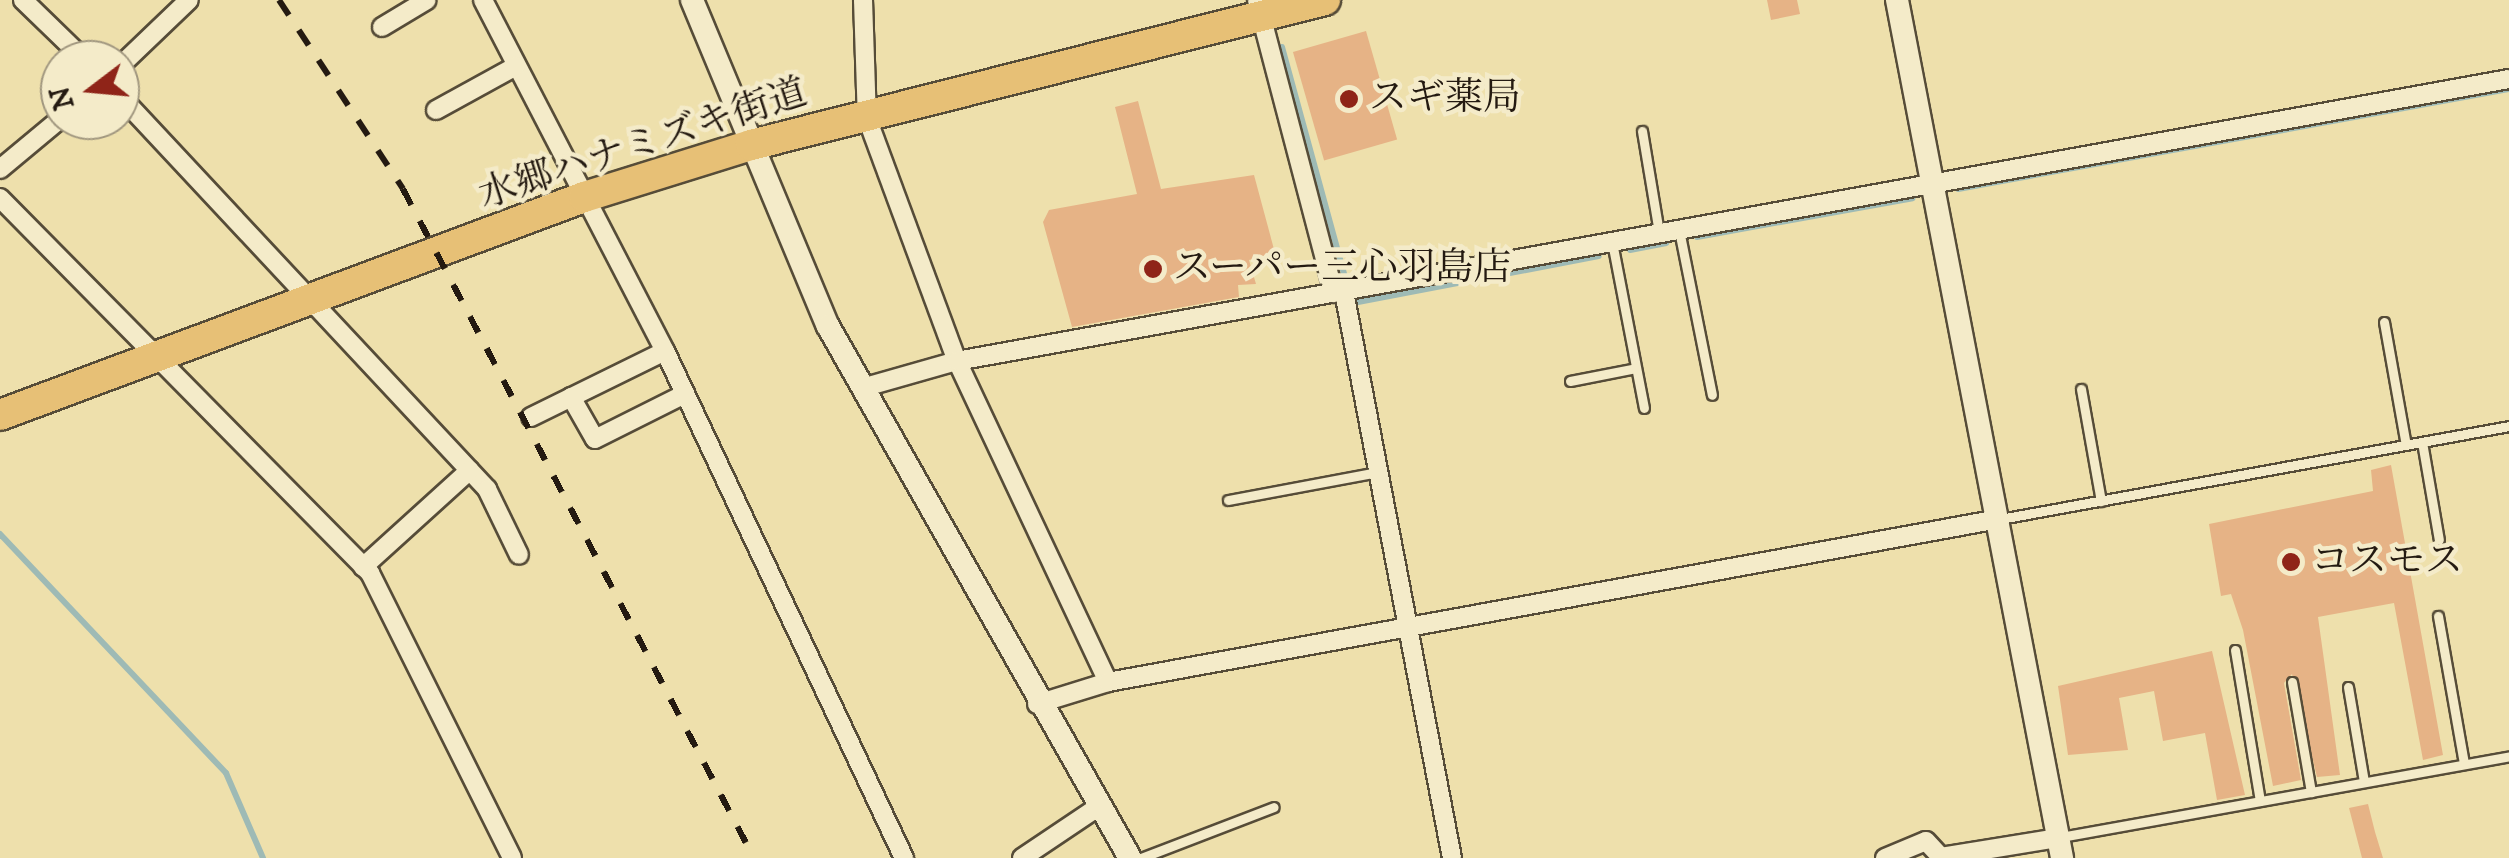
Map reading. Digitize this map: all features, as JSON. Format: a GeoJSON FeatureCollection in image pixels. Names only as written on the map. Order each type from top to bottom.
{"type":"FeatureCollection","features":[{"type":"Feature","properties":{"kind":"main road","name":"水郷ハナミズキ街道"},"geometry":{"type":"LineString","coordinates":[[0,416],[157,352],[305,304],[584,198],[751,146],[867,118],[1259,8],[1325,0]]}},
{"type":"Feature","properties":{"kind":"street"},"geometry":{"type":"LineString","coordinates":[[23,0],[64,40]]}},
{"type":"Feature","properties":{"kind":"street"},"geometry":{"type":"LineString","coordinates":[[140,47],[189,0]]}},
{"type":"Feature","properties":{"kind":"street"},"geometry":{"type":"LineString","coordinates":[[382,27],[427,0]]}},
{"type":"Feature","properties":{"kind":"street"},"geometry":{"type":"LineString","coordinates":[[484,0],[665,352],[904,858]]}},
{"type":"Feature","properties":{"kind":"street"},"geometry":{"type":"LineString","coordinates":[[692,0],[790,248],[862,388],[1036,704],[1130,858]]}},
{"type":"Feature","properties":{"kind":"street"},"geometry":{"type":"LineString","coordinates":[[863,0],[867,118],[957,361],[1108,682]]}},
{"type":"Feature","properties":{"kind":"street"},"geometry":{"type":"LineString","coordinates":[[1885,858],[1926,841],[1941,857],[2060,848],[1936,186],[1897,0]]}},
{"type":"Feature","properties":{"kind":"street"},"geometry":{"type":"LineString","coordinates":[[1259,8],[1339,292],[1378,472],[1452,858]]}},
{"type":"Feature","properties":{"kind":"street"},"geometry":{"type":"LineString","coordinates":[[436,110],[516,66]]}},
{"type":"Feature","properties":{"kind":"street"},"geometry":{"type":"LineString","coordinates":[[862,388],[957,361],[2509,79]]}},
{"type":"Feature","properties":{"kind":"street"},"geometry":{"type":"LineString","coordinates":[[140,118],[305,304],[470,470],[519,555]]}},
{"type":"Feature","properties":{"kind":"street"},"geometry":{"type":"LineString","coordinates":[[0,169],[40,135]]}},
{"type":"Feature","properties":{"kind":"street"},"geometry":{"type":"LineString","coordinates":[[2,203],[157,352],[364,566],[512,858]]}},
{"type":"Feature","properties":{"kind":"street"},"geometry":{"type":"LineString","coordinates":[[531,417],[665,352]]}},
{"type":"Feature","properties":{"kind":"street"},"geometry":{"type":"LineString","coordinates":[[571,397],[595,439],[684,394]]}},
{"type":"Feature","properties":{"kind":"street"},"geometry":{"type":"LineString","coordinates":[[364,566],[470,470]]}},
{"type":"Feature","properties":{"kind":"street"},"geometry":{"type":"LineString","coordinates":[[1036,704],[1108,682],[1998,520]]}},
{"type":"Feature","properties":{"kind":"street"},"geometry":{"type":"LineString","coordinates":[[1022,858],[1098,807]]}},
{"type":"Feature","properties":{"kind":"lane"},"geometry":{"type":"LineString","coordinates":[[1642,131],[1659,234]]}},
{"type":"Feature","properties":{"kind":"lane"},"geometry":{"type":"LineString","coordinates":[[1679,230],[1712,394]]}},
{"type":"Feature","properties":{"kind":"lane"},"geometry":{"type":"LineString","coordinates":[[1612,242],[1644,408]]}},
{"type":"Feature","properties":{"kind":"lane"},"geometry":{"type":"LineString","coordinates":[[2384,322],[2406,444]]}},
{"type":"Feature","properties":{"kind":"lane"},"geometry":{"type":"LineString","coordinates":[[1570,381],[1636,368]]}},
{"type":"Feature","properties":{"kind":"lane"},"geometry":{"type":"LineString","coordinates":[[2082,389],[2100,501]]}},
{"type":"Feature","properties":{"kind":"lane"},"geometry":{"type":"LineString","coordinates":[[1998,520],[2509,426]]}},
{"type":"Feature","properties":{"kind":"lane"},"geometry":{"type":"LineString","coordinates":[[2422,442],[2440,540]]}},
{"type":"Feature","properties":{"kind":"lane"},"geometry":{"type":"LineString","coordinates":[[1228,500],[1378,472]]}},
{"type":"Feature","properties":{"kind":"lane"},"geometry":{"type":"LineString","coordinates":[[2438,616],[2464,764]]}},
{"type":"Feature","properties":{"kind":"lane"},"geometry":{"type":"LineString","coordinates":[[2235,650],[2260,801]]}},
{"type":"Feature","properties":{"kind":"lane"},"geometry":{"type":"LineString","coordinates":[[2292,682],[2310,792]]}},
{"type":"Feature","properties":{"kind":"lane"},"geometry":{"type":"LineString","coordinates":[[2348,687],[2364,782]]}},
{"type":"Feature","properties":{"kind":"lane"},"geometry":{"type":"LineString","coordinates":[[2060,848],[2260,801],[2509,756]]}},
{"type":"Feature","properties":{"kind":"lane"},"geometry":{"type":"LineString","coordinates":[[1141,858],[1274,807]]}},
{"type":"Feature","properties":{"kind":"building"},"geometry":{"type":"Polygon","coordinates":[[[1767,0],[1797,0],[1800,14],[1771,20],[1767,0]]]}},
{"type":"Feature","properties":{"kind":"building","name":"スギ薬局"},"geometry":{"type":"Polygon","coordinates":[[[1366,31],[1397,140],[1324,161],[1293,52],[1366,31]]]}},
{"type":"Feature","properties":{"kind":"building","name":"スーパー三心羽島店"},"geometry":{"type":"Polygon","coordinates":[[[1138,101],[1161,189],[1254,175],[1275,253],[1249,260],[1256,284],[1238,285],[1239,297],[1072,327],[1043,222],[1049,210],[1137,194],[1115,107],[1138,101]]]}},
{"type":"Feature","properties":{"kind":"building"},"geometry":{"type":"Polygon","coordinates":[[[2391,465],[2443,755],[2423,760],[2394,603],[2318,617],[2340,775],[2317,777],[2292,674],[2284,683],[2301,780],[2273,786],[2243,630],[2231,594],[2221,596],[2209,524],[2373,491],[2371,470],[2391,465]]]}},
{"type":"Feature","properties":{"kind":"building"},"geometry":{"type":"Polygon","coordinates":[[[2212,651],[2245,795],[2217,800],[2205,733],[2163,741],[2154,691],[2119,698],[2128,750],[2068,755],[2058,686],[2212,651]]]}},
{"type":"Feature","properties":{"kind":"building"},"geometry":{"type":"Polygon","coordinates":[[[2368,804],[2383,858],[2362,858],[2349,808],[2368,804]]]}},
{"type":"Feature","properties":{"kind":"waterway"},"geometry":{"type":"LineString","coordinates":[[1282,47],[1345,277]]}},
{"type":"Feature","properties":{"kind":"waterway"},"geometry":{"type":"LineString","coordinates":[[1958,189],[2509,89]]}},
{"type":"Feature","properties":{"kind":"waterway"},"geometry":{"type":"LineString","coordinates":[[1697,237],[1913,198]]}},
{"type":"Feature","properties":{"kind":"waterway"},"geometry":{"type":"LineString","coordinates":[[1630,250],[1666,243]]}},
{"type":"Feature","properties":{"kind":"waterway"},"geometry":{"type":"LineString","coordinates":[[1358,302],[1599,256]]}},
{"type":"Feature","properties":{"kind":"waterway"},"geometry":{"type":"LineString","coordinates":[[0,534],[226,773],[263,858]]}},
{"type":"Feature","properties":{"kind":"railway"},"geometry":{"type":"LineString","coordinates":[[279,0],[403,189],[754,858]]}},
{"type":"Feature","properties":{"kind":"place","name":"スギ薬局"},"geometry":{"type":"Point","coordinates":[1349,99]}},
{"type":"Feature","properties":{"kind":"place","name":"スーパー三心羽島店"},"geometry":{"type":"Point","coordinates":[1153,269]}},
{"type":"Feature","properties":{"kind":"place","name":"コスモス"},"geometry":{"type":"Point","coordinates":[2291,562]}}]}
